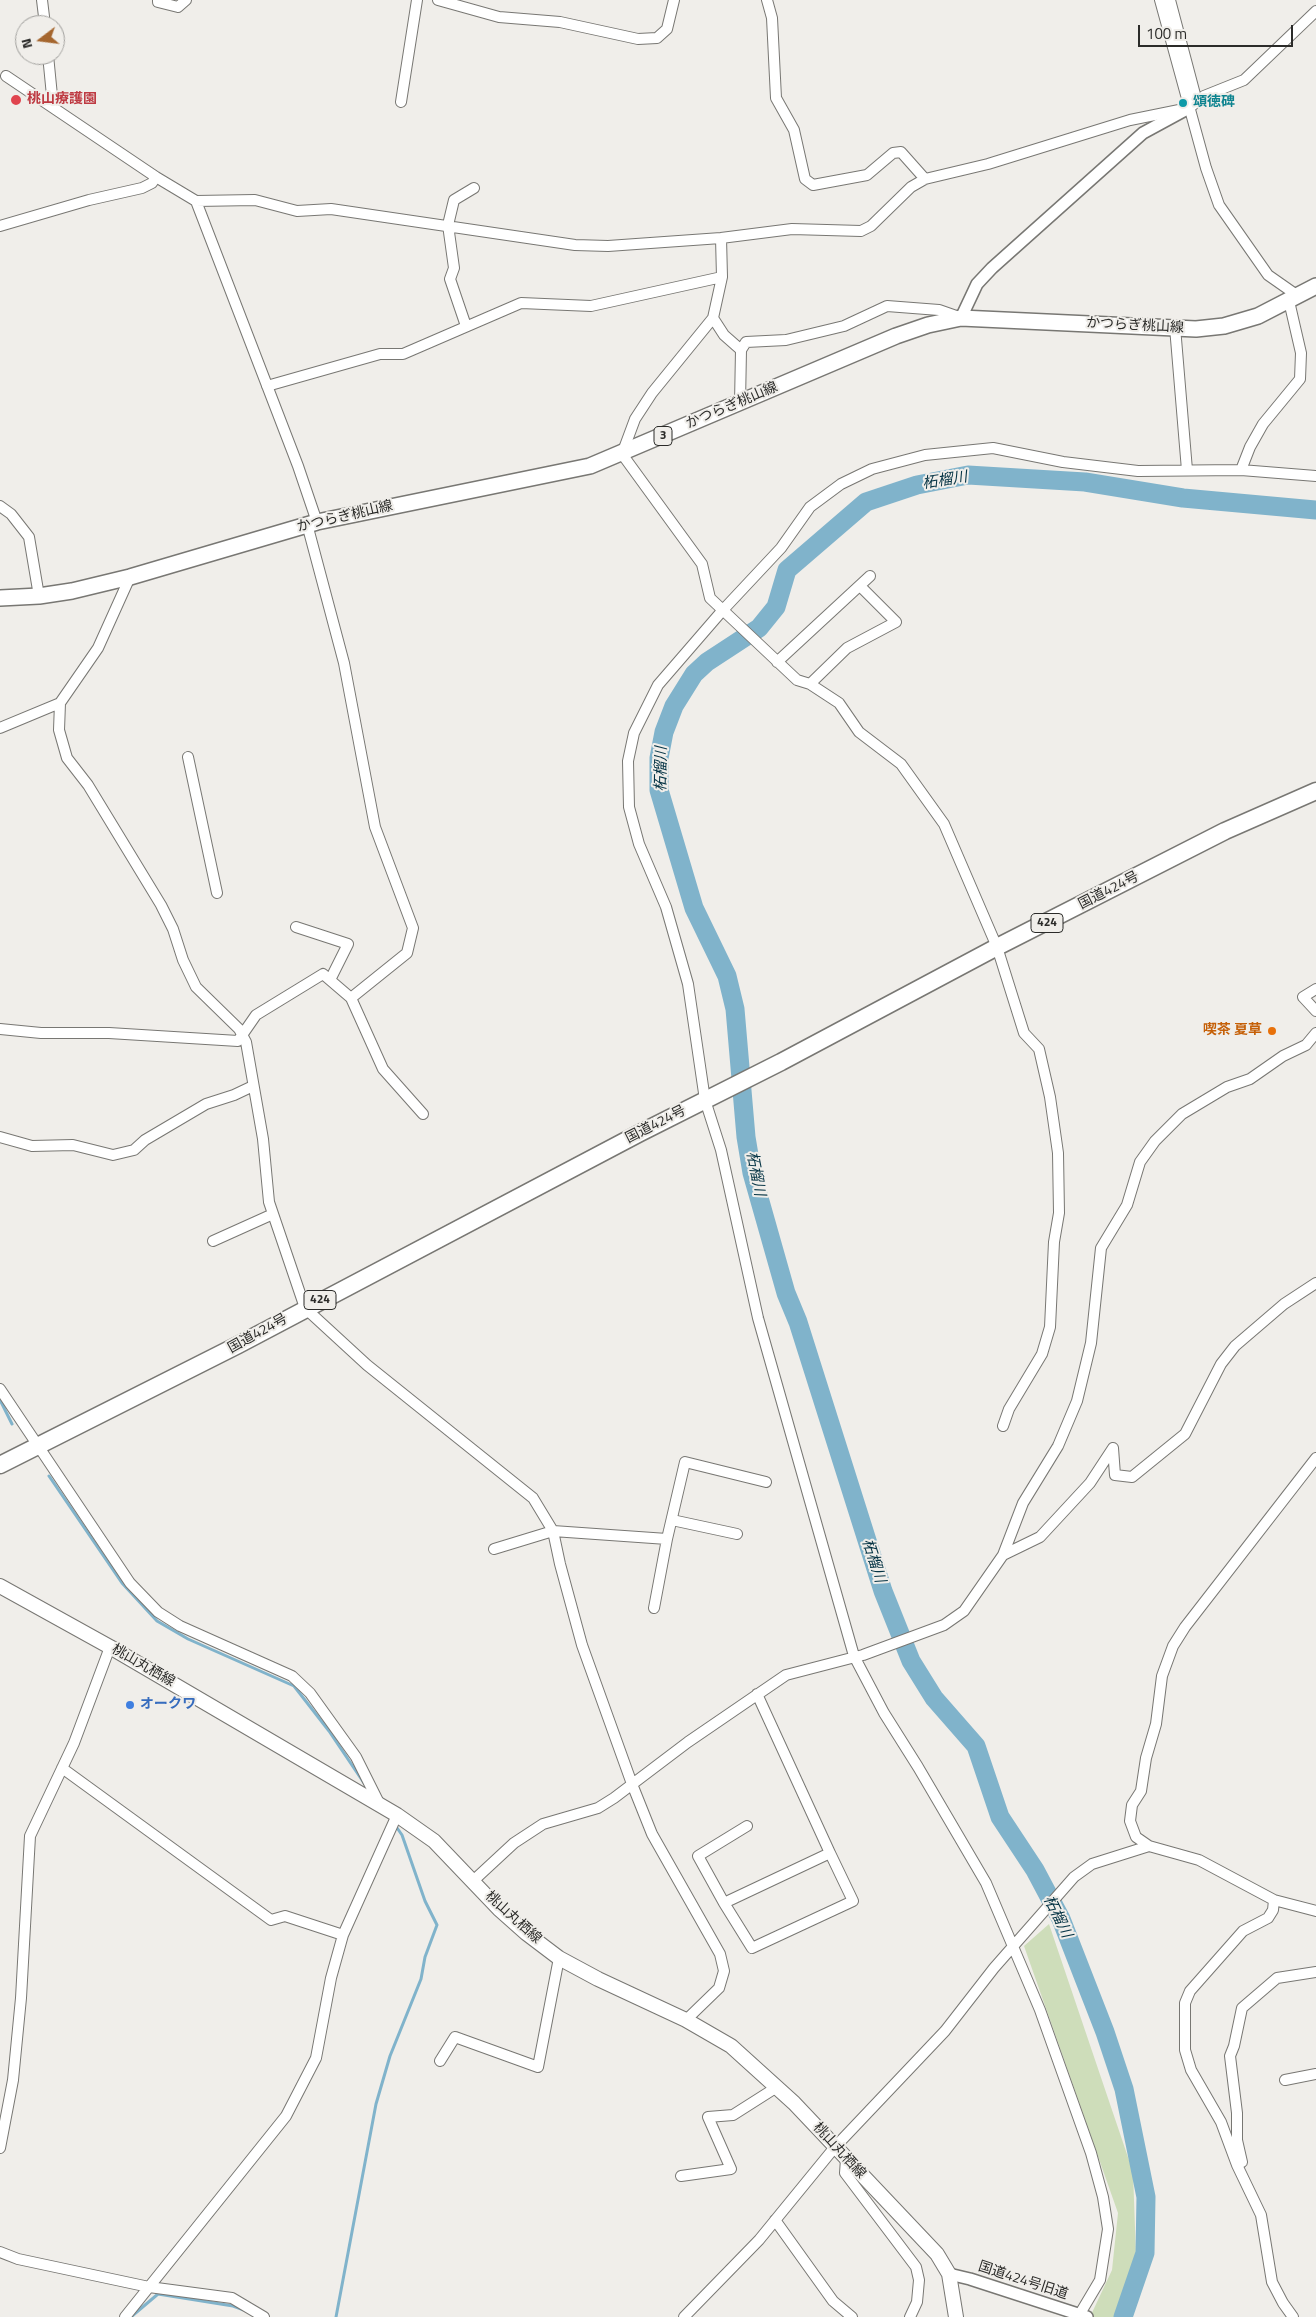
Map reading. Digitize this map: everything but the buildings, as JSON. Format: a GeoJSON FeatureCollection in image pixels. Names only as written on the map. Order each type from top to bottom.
{"type":"FeatureCollection","features":[{"type":"Feature","properties":{"kind":"highway","name":"国道424号"},"geometry":{"type":"LineString","coordinates":[[0,1465],[238,1345],[305,1308],[640,1133],[781,1062],[997,947],[1225,831],[1316,791]]}},
{"type":"Feature","properties":{"kind":"main road","name":"かつらぎ桃山線"},"geometry":{"type":"LineString","coordinates":[[0,598],[39,596],[72,591],[130,577],[312,523],[442,495],[550,476],[590,466],[896,336],[928,325],[961,318],[1196,329],[1243,322],[1316,286]]}},
{"type":"Feature","properties":{"kind":"main road","name":"桃山丸栖線"},"geometry":{"type":"LineString","coordinates":[[0,1586],[110,1647],[397,1815],[434,1841],[526,1933],[559,1958],[598,1979],[686,2020],[731,2046],[777,2087],[937,2254],[950,2274],[956,2317]]}},
{"type":"Feature","properties":{"kind":"street"},"geometry":{"type":"LineString","coordinates":[[42,0],[44,15]]}},
{"type":"Feature","properties":{"kind":"street"},"geometry":{"type":"LineString","coordinates":[[158,0],[158,2],[178,7],[186,0]]}},
{"type":"Feature","properties":{"kind":"street"},"geometry":{"type":"LineString","coordinates":[[401,102],[417,0]]}},
{"type":"Feature","properties":{"kind":"street"},"geometry":{"type":"LineString","coordinates":[[438,0],[499,17],[560,22],[638,39],[657,38],[666,29],[674,0]]}},
{"type":"Feature","properties":{"kind":"street"},"geometry":{"type":"LineString","coordinates":[[767,0],[772,18],[776,98],[794,130],[805,178],[812,185],[867,175],[893,153],[902,152],[925,179]]}},
{"type":"Feature","properties":{"kind":"street"},"geometry":{"type":"LineString","coordinates":[[1160,0],[1193,105]]}},
{"type":"Feature","properties":{"kind":"street"},"geometry":{"type":"LineString","coordinates":[[1170,0],[1206,168],[1219,205],[1268,275],[1293,298],[1301,353],[1300,379],[1263,424],[1250,447],[1241,470]]}},
{"type":"Feature","properties":{"kind":"street"},"geometry":{"type":"LineString","coordinates":[[740,403],[741,350],[746,342],[786,340],[844,326],[887,306],[939,310],[961,318],[978,284],[992,268],[1144,133],[1193,105],[1204,96],[1244,80],[1316,11]]}},
{"type":"Feature","properties":{"kind":"street"},"geometry":{"type":"LineString","coordinates":[[49,65],[53,106]]}},
{"type":"Feature","properties":{"kind":"street"},"geometry":{"type":"LineString","coordinates":[[6,76],[156,177],[196,201],[255,200],[297,211],[331,209],[576,245],[608,246],[720,238],[792,229],[861,231],[871,226],[911,187],[925,179],[988,164],[1130,120],[1193,105]]}},
{"type":"Feature","properties":{"kind":"street"},"geometry":{"type":"LineString","coordinates":[[0,226],[89,200],[142,188],[156,177]]}},
{"type":"Feature","properties":{"kind":"street"},"geometry":{"type":"LineString","coordinates":[[466,326],[450,279],[454,268],[448,225],[454,200],[474,188]]}},
{"type":"Feature","properties":{"kind":"street"},"geometry":{"type":"LineString","coordinates":[[196,201],[266,386],[312,523],[344,663],[375,827],[413,928],[407,953],[351,998]]}},
{"type":"Feature","properties":{"kind":"street"},"geometry":{"type":"LineString","coordinates":[[720,238],[722,277],[713,318],[635,419],[622,454],[702,564],[710,598],[797,680],[810,684],[839,703],[859,732],[901,764],[944,824],[997,947],[1024,1033],[1039,1049],[1050,1097],[1058,1153],[1059,1213],[1054,1242],[1050,1327],[1042,1354],[1010,1409],[1003,1426]]}},
{"type":"Feature","properties":{"kind":"street"},"geometry":{"type":"LineString","coordinates":[[266,386],[380,354],[403,354],[521,303],[591,306],[722,277]]}},
{"type":"Feature","properties":{"kind":"street"},"geometry":{"type":"LineString","coordinates":[[713,318],[724,335],[741,350]]}},
{"type":"Feature","properties":{"kind":"street"},"geometry":{"type":"LineString","coordinates":[[1175,327],[1192,473]]}},
{"type":"Feature","properties":{"kind":"street"},"geometry":{"type":"LineString","coordinates":[[1082,2316],[1100,2280],[1108,2229],[1103,2196],[1091,2153],[1040,2010],[986,1883],[884,1713],[858,1655],[758,1318],[708,1099],[688,984],[666,908],[636,834],[628,800],[628,761],[634,734],[658,685],[722,611],[781,548],[810,507],[841,484],[872,469],[925,455],[992,448],[1063,462],[1138,471],[1192,473],[1241,470],[1316,476]]}},
{"type":"Feature","properties":{"kind":"street"},"geometry":{"type":"LineString","coordinates":[[0,506],[11,514],[29,537],[39,596]]}},
{"type":"Feature","properties":{"kind":"street"},"geometry":{"type":"LineString","coordinates":[[776,660],[870,576]]}},
{"type":"Feature","properties":{"kind":"street"},"geometry":{"type":"LineString","coordinates":[[130,577],[98,648],[60,703],[59,730],[67,758],[88,785],[161,905],[173,929],[183,960],[196,987],[242,1035],[246,1042],[262,1139],[269,1202],[305,1308],[367,1365],[533,1498],[553,1531],[582,1645],[632,1784],[652,1834],[720,1954],[724,1971],[720,1988],[686,2020]]}},
{"type":"Feature","properties":{"kind":"street"},"geometry":{"type":"LineString","coordinates":[[810,684],[847,648],[896,622],[860,586]]}},
{"type":"Feature","properties":{"kind":"street"},"geometry":{"type":"LineString","coordinates":[[0,728],[60,703]]}},
{"type":"Feature","properties":{"kind":"street"},"geometry":{"type":"LineString","coordinates":[[188,756],[217,893]]}},
{"type":"Feature","properties":{"kind":"street"},"geometry":{"type":"LineString","coordinates":[[296,926],[348,944],[330,980]]}},
{"type":"Feature","properties":{"kind":"street"},"geometry":{"type":"LineString","coordinates":[[0,1029],[41,1033],[109,1033],[238,1041],[256,1015],[323,974],[351,998],[383,1069],[423,1114]]}},
{"type":"Feature","properties":{"kind":"street"},"geometry":{"type":"LineString","coordinates":[[1316,988],[1303,997],[1316,1012]]}},
{"type":"Feature","properties":{"kind":"street"},"geometry":{"type":"LineString","coordinates":[[473,1880],[514,1843],[543,1824],[598,1808],[757,1694],[786,1676],[858,1655],[944,1626],[964,1611],[1003,1555],[1023,1503],[1058,1446],[1077,1401],[1090,1343],[1101,1248],[1127,1205],[1140,1162],[1155,1141],[1182,1114],[1228,1086],[1250,1079],[1283,1056],[1306,1045],[1316,1033]]}},
{"type":"Feature","properties":{"kind":"street"},"geometry":{"type":"LineString","coordinates":[[0,1137],[32,1146],[73,1145],[112,1156],[134,1150],[144,1140],[206,1104],[254,1086]]}},
{"type":"Feature","properties":{"kind":"street"},"geometry":{"type":"LineString","coordinates":[[214,1241],[272,1214]]}},
{"type":"Feature","properties":{"kind":"street"},"geometry":{"type":"LineString","coordinates":[[1003,1555],[1040,1537],[1090,1482],[1113,1448],[1115,1475],[1132,1477],[1185,1434],[1221,1364],[1235,1346],[1284,1304],[1316,1283]]}},
{"type":"Feature","properties":{"kind":"street"},"geometry":{"type":"LineString","coordinates":[[0,1389],[130,1583],[152,1606],[180,1626],[292,1676],[310,1694],[356,1757],[381,1806]]}},
{"type":"Feature","properties":{"kind":"street"},"geometry":{"type":"LineString","coordinates":[[1316,1458],[1185,1627],[1173,1646],[1162,1676],[1156,1724],[1146,1758],[1141,1791],[1132,1805],[1130,1821],[1136,1837],[1149,1846],[1199,1860],[1274,1900],[1316,1912]]}},
{"type":"Feature","properties":{"kind":"street"},"geometry":{"type":"LineString","coordinates":[[654,1608],[667,1539],[685,1462],[766,1482]]}},
{"type":"Feature","properties":{"kind":"street"},"geometry":{"type":"LineString","coordinates":[[672,1520],[737,1534]]}},
{"type":"Feature","properties":{"kind":"street"},"geometry":{"type":"LineString","coordinates":[[494,1549],[553,1531],[667,1539]]}},
{"type":"Feature","properties":{"kind":"street"},"geometry":{"type":"LineString","coordinates":[[0,2148],[13,2080],[21,1998],[30,1836],[74,1743],[110,1647]]}},
{"type":"Feature","properties":{"kind":"street"},"geometry":{"type":"LineString","coordinates":[[747,1826],[698,1856],[724,1904],[752,1948],[853,1901],[757,1694]]}},
{"type":"Feature","properties":{"kind":"street"},"geometry":{"type":"LineString","coordinates":[[62,1768],[270,1920],[285,1916],[343,1935]]}},
{"type":"Feature","properties":{"kind":"street"},"geometry":{"type":"LineString","coordinates":[[125,2317],[286,2116],[316,2058],[331,1978],[343,1935],[397,1815]]}},
{"type":"Feature","properties":{"kind":"street"},"geometry":{"type":"LineString","coordinates":[[684,2317],[759,2240],[835,2147],[946,2031],[964,2004],[1074,1877],[1092,1864],[1149,1846]]}},
{"type":"Feature","properties":{"kind":"street"},"geometry":{"type":"LineString","coordinates":[[724,1904],[830,1853]]}},
{"type":"Feature","properties":{"kind":"street"},"geometry":{"type":"LineString","coordinates":[[1274,1900],[1273,1910],[1268,1918],[1238,1935],[1190,1991],[1185,2003],[1186,2050],[1191,2070],[1221,2122],[1237,2165],[1261,2214],[1272,2282],[1283,2303],[1294,2317]]}},
{"type":"Feature","properties":{"kind":"street"},"geometry":{"type":"LineString","coordinates":[[440,2061],[455,2036],[538,2067],[559,1958]]}},
{"type":"Feature","properties":{"kind":"street"},"geometry":{"type":"LineString","coordinates":[[1237,2165],[1242,2162],[1237,2140],[1237,2113],[1230,2056],[1242,2008],[1277,1978],[1316,1972]]}},
{"type":"Feature","properties":{"kind":"street"},"geometry":{"type":"LineString","coordinates":[[1285,2080],[1316,2074]]}},
{"type":"Feature","properties":{"kind":"street"},"geometry":{"type":"LineString","coordinates":[[681,2176],[731,2169],[708,2117],[733,2114],[777,2087]]}},
{"type":"Feature","properties":{"kind":"street"},"geometry":{"type":"LineString","coordinates":[[846,2158],[845,2173],[916,2267],[919,2280],[918,2294],[910,2317]]}},
{"type":"Feature","properties":{"kind":"street"},"geometry":{"type":"LineString","coordinates":[[775,2220],[833,2300],[852,2317]]}},
{"type":"Feature","properties":{"kind":"street"},"geometry":{"type":"LineString","coordinates":[[0,2252],[18,2259],[150,2287],[232,2298],[264,2317]]}},
{"type":"Feature","properties":{"kind":"street","name":"国道424号旧道"},"geometry":{"type":"LineString","coordinates":[[950,2274],[1082,2316]]}},
{"type":"Feature","properties":{"kind":"green space"},"geometry":{"type":"Polygon","coordinates":[[[1049,1924],[1133,2172],[1136,2256],[1115,2317],[1090,2317],[1112,2270],[1118,2213],[1024,1946],[1049,1924]]]}},
{"type":"Feature","properties":{"kind":"waterway","name":"柘榴川"},"geometry":{"type":"LineString","coordinates":[[1123,2317],[1145,2253],[1146,2197],[1124,2089],[1105,2032],[1061,1919],[1035,1870],[1000,1817],[976,1746],[934,1698],[911,1661],[883,1591],[798,1322],[786,1293],[752,1173],[746,1137],[735,1009],[727,976],[694,908],[659,790],[659,758],[664,732],[674,706],[694,674],[707,662],[759,628],[776,607],[787,570],[866,502],[917,485],[968,475],[1085,482],[1183,498],[1316,510]]}},
{"type":"Feature","properties":{"kind":"waterway"},"geometry":{"type":"LineString","coordinates":[[0,1400],[12,1424]]}},
{"type":"Feature","properties":{"kind":"waterway"},"geometry":{"type":"LineString","coordinates":[[49,1476],[122,1583],[157,1621],[188,1639],[294,1686],[329,1731],[366,1786]]}},
{"type":"Feature","properties":{"kind":"waterway"},"geometry":{"type":"LineString","coordinates":[[336,2317],[376,2104],[390,2056],[421,1979],[425,1957],[437,1925],[425,1901],[402,1835],[395,1825]]}},
{"type":"Feature","properties":{"kind":"waterway"},"geometry":{"type":"LineString","coordinates":[[131,2317],[158,2294],[233,2306],[244,2310]]}},
{"type":"Feature","properties":{"kind":"place","name":"桃山療護園"},"geometry":{"type":"Point","coordinates":[16,100]}},
{"type":"Feature","properties":{"kind":"place","name":"頌徳碑"},"geometry":{"type":"Point","coordinates":[1183,103]}},
{"type":"Feature","properties":{"kind":"place","name":"喫茶 夏草"},"geometry":{"type":"Point","coordinates":[1272,1031]}},
{"type":"Feature","properties":{"kind":"place","name":"オークワ"},"geometry":{"type":"Point","coordinates":[130,1705]}}]}
